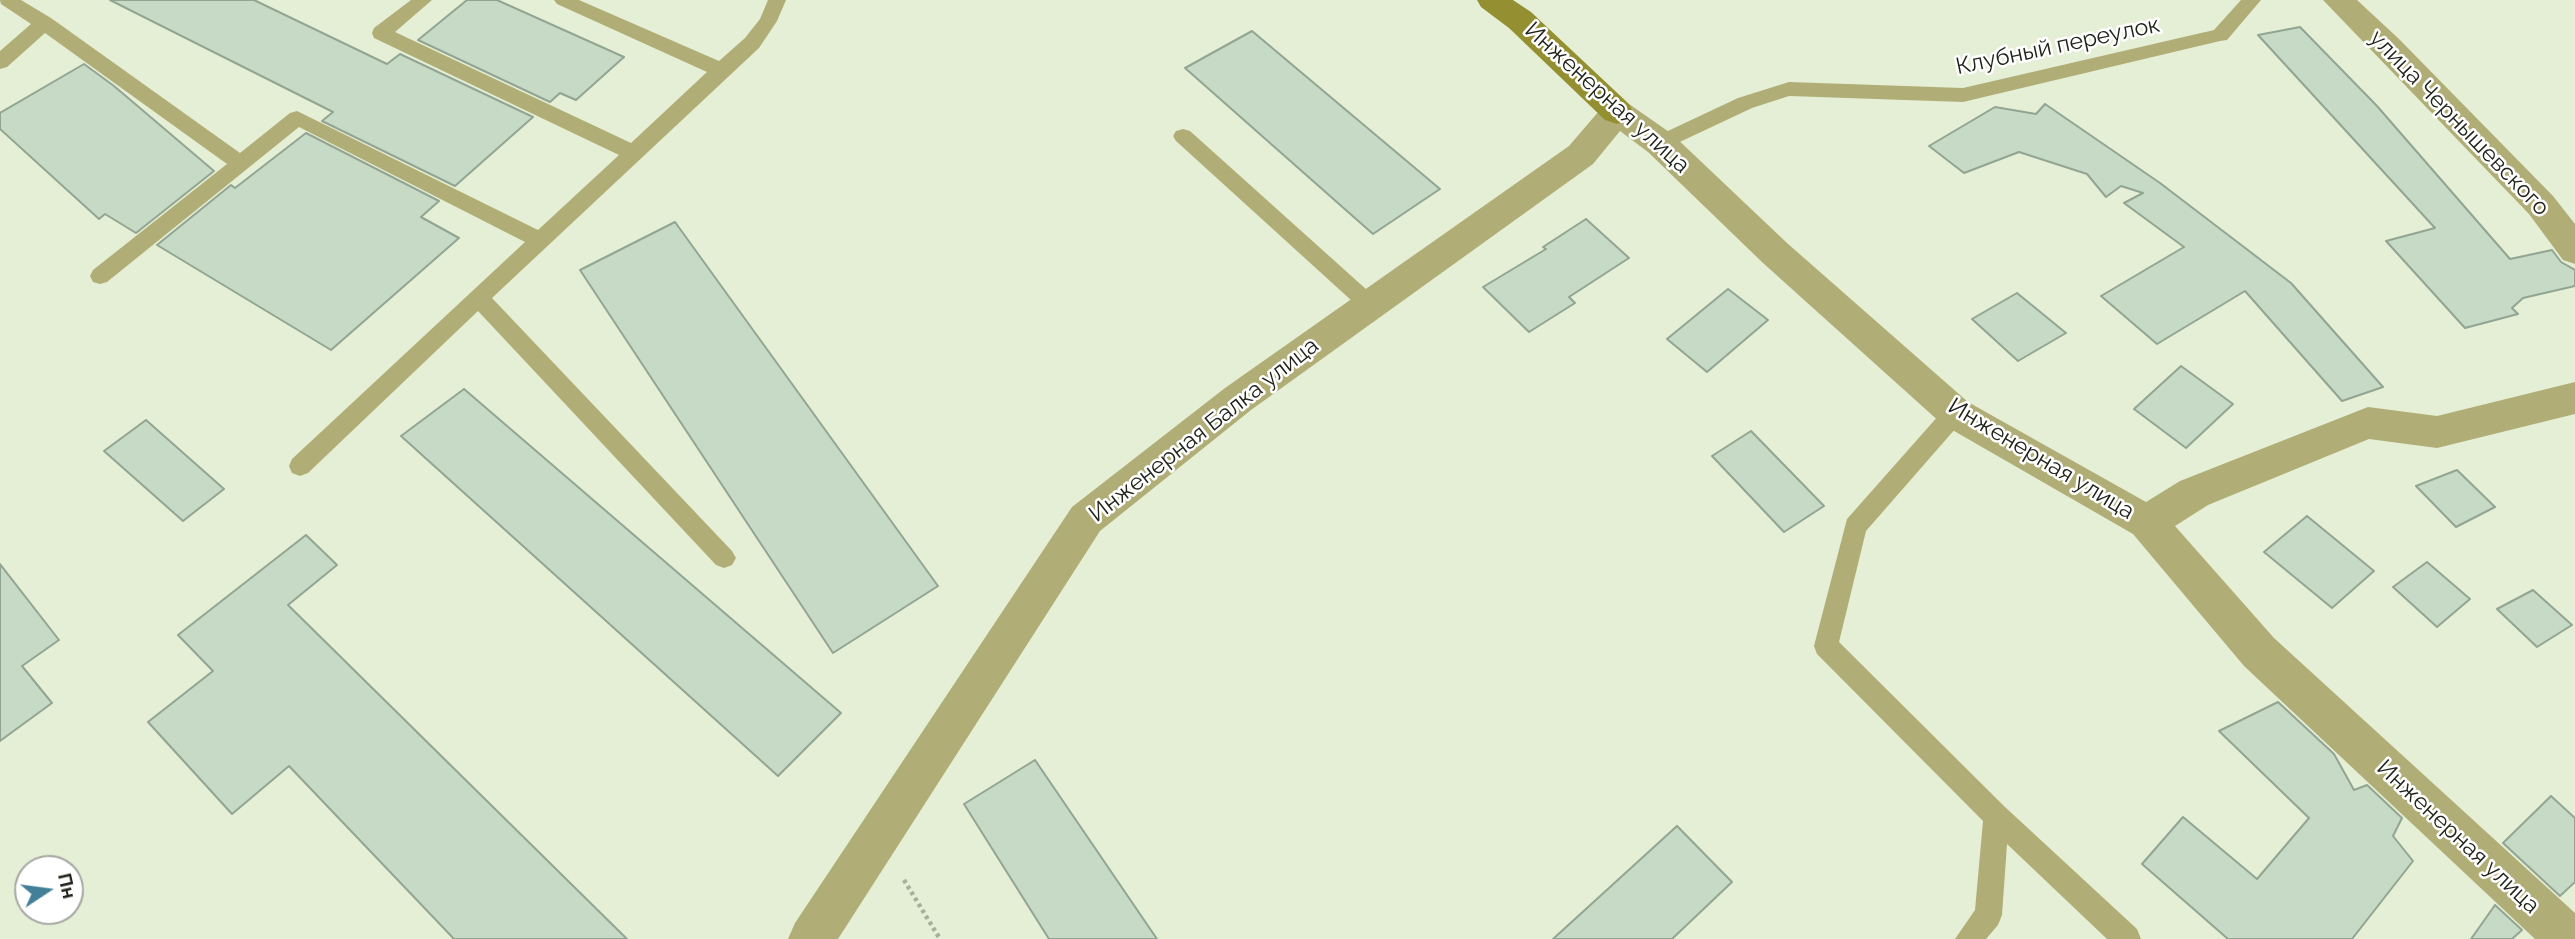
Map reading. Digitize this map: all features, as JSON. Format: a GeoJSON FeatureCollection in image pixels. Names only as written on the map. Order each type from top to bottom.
{"type":"FeatureCollection","features":[{"type":"Feature","properties":{"kind":"street","name":"Инженерная улица"},"geometry":{"type":"LineString","coordinates":[[1492,0],[1520,20],[1617,112],[1660,143],[1776,253],[1955,413],[2147,522],[2259,652],[2569,939]]}},
{"type":"Feature","properties":{"kind":"street","name":"улица Чернышевского"},"geometry":{"type":"LineString","coordinates":[[2338,0],[2388,47],[2541,205],[2575,250]]}},
{"type":"Feature","properties":{"kind":"street","name":"Инженерная Балка улица"},"geometry":{"type":"LineString","coordinates":[[811,939],[1086,519],[1238,399],[1581,155],[1617,112]]}},
{"type":"Feature","properties":{"kind":"street"},"geometry":{"type":"LineString","coordinates":[[2147,522],[2193,493],[2368,423],[2437,432],[2575,398]]}},
{"type":"Feature","properties":{"kind":"lane"},"geometry":{"type":"LineString","coordinates":[[7,0],[44,23],[240,163]]}},
{"type":"Feature","properties":{"kind":"lane"},"geometry":{"type":"LineString","coordinates":[[423,0],[381,33],[633,153]]}},
{"type":"Feature","properties":{"kind":"lane"},"geometry":{"type":"LineString","coordinates":[[563,0],[721,71]]}},
{"type":"Feature","properties":{"kind":"lane"},"geometry":{"type":"LineString","coordinates":[[300,466],[752,43],[768,21],[777,0]]}},
{"type":"Feature","properties":{"kind":"lane","name":"Клубный переулок"},"geometry":{"type":"LineString","coordinates":[[1660,143],[1745,103],[1789,89],[1963,95],[2208,38],[2220,35],[2252,0]]}},
{"type":"Feature","properties":{"kind":"lane"},"geometry":{"type":"LineString","coordinates":[[0,62],[44,23]]}},
{"type":"Feature","properties":{"kind":"lane"},"geometry":{"type":"LineString","coordinates":[[100,276],[297,118],[540,240]]}},
{"type":"Feature","properties":{"kind":"lane"},"geometry":{"type":"LineString","coordinates":[[1183,135],[1370,305]]}},
{"type":"Feature","properties":{"kind":"lane"},"geometry":{"type":"LineString","coordinates":[[479,298],[724,558]]}},
{"type":"Feature","properties":{"kind":"lane"},"geometry":{"type":"LineString","coordinates":[[1955,413],[1855,526],[1826,646],[1996,816],[2127,939]]}},
{"type":"Feature","properties":{"kind":"lane"},"geometry":{"type":"LineString","coordinates":[[1969,939],[1988,915],[1996,816]]}},
{"type":"Feature","properties":{"kind":"path"},"geometry":{"type":"LineString","coordinates":[[878,838],[940,939]]}},
{"type":"Feature","properties":{"kind":"building"},"geometry":{"type":"Polygon","coordinates":[[[110,0],[254,0],[387,64],[400,54],[533,117],[455,186],[322,121],[333,112],[110,0]]]}},
{"type":"Feature","properties":{"kind":"building"},"geometry":{"type":"Polygon","coordinates":[[[467,0],[497,0],[624,57],[576,100],[560,93],[550,102],[418,40],[467,0]]]}},
{"type":"Feature","properties":{"kind":"building"},"geometry":{"type":"Polygon","coordinates":[[[2300,27],[2377,106],[2510,259],[2552,250],[2561,262],[2575,270],[2575,286],[2523,298],[2512,308],[2518,314],[2465,328],[2386,241],[2435,228],[2258,35],[2300,27]]]}},
{"type":"Feature","properties":{"kind":"building"},"geometry":{"type":"Polygon","coordinates":[[[1252,31],[1440,189],[1373,234],[1185,68],[1252,31]]]}},
{"type":"Feature","properties":{"kind":"building"},"geometry":{"type":"Polygon","coordinates":[[[84,64],[214,171],[136,233],[105,214],[99,219],[0,129],[0,113],[84,64]]]}},
{"type":"Feature","properties":{"kind":"building"},"geometry":{"type":"Polygon","coordinates":[[[2045,104],[2160,183],[2291,283],[2383,387],[2342,401],[2245,291],[2157,344],[2101,296],[2184,247],[2124,203],[2143,193],[2121,186],[2106,197],[2087,174],[2019,152],[1964,173],[1929,146],[1995,107],[2036,114],[2045,104]]]}},
{"type":"Feature","properties":{"kind":"building"},"geometry":{"type":"Polygon","coordinates":[[[306,133],[439,201],[421,217],[459,238],[331,350],[157,245],[231,185],[235,188],[306,133]]]}},
{"type":"Feature","properties":{"kind":"building"},"geometry":{"type":"Polygon","coordinates":[[[1586,219],[1629,258],[1569,297],[1575,303],[1529,332],[1483,287],[1546,249],[1543,247],[1586,219]]]}},
{"type":"Feature","properties":{"kind":"building"},"geometry":{"type":"Polygon","coordinates":[[[675,222],[938,586],[833,653],[580,270],[675,222]]]}},
{"type":"Feature","properties":{"kind":"building"},"geometry":{"type":"Polygon","coordinates":[[[1728,289],[1768,320],[1707,372],[1667,339],[1728,289]]]}},
{"type":"Feature","properties":{"kind":"building"},"geometry":{"type":"Polygon","coordinates":[[[2017,293],[2066,333],[2018,361],[1972,319],[2017,293]]]}},
{"type":"Feature","properties":{"kind":"building"},"geometry":{"type":"Polygon","coordinates":[[[2181,366],[2233,404],[2186,448],[2134,409],[2181,366]]]}},
{"type":"Feature","properties":{"kind":"building"},"geometry":{"type":"Polygon","coordinates":[[[464,389],[841,713],[778,776],[401,436],[464,389]]]}},
{"type":"Feature","properties":{"kind":"building"},"geometry":{"type":"Polygon","coordinates":[[[146,420],[224,489],[183,521],[104,451],[146,420]]]}},
{"type":"Feature","properties":{"kind":"building"},"geometry":{"type":"Polygon","coordinates":[[[1751,431],[1824,506],[1784,532],[1712,456],[1751,431]]]}},
{"type":"Feature","properties":{"kind":"building"},"geometry":{"type":"Polygon","coordinates":[[[2457,470],[2495,507],[2456,527],[2416,486],[2457,470]]]}},
{"type":"Feature","properties":{"kind":"building"},"geometry":{"type":"Polygon","coordinates":[[[2307,516],[2374,571],[2332,608],[2264,552],[2307,516]]]}},
{"type":"Feature","properties":{"kind":"building"},"geometry":{"type":"Polygon","coordinates":[[[306,535],[337,565],[288,605],[627,939],[454,939],[289,766],[232,814],[148,722],[213,671],[178,635],[306,535]]]}},
{"type":"Feature","properties":{"kind":"building"},"geometry":{"type":"Polygon","coordinates":[[[2427,562],[2470,599],[2437,627],[2393,587],[2427,562]]]}},
{"type":"Feature","properties":{"kind":"building"},"geometry":{"type":"Polygon","coordinates":[[[0,564],[59,640],[22,666],[52,703],[0,741],[0,564]]]}},
{"type":"Feature","properties":{"kind":"building"},"geometry":{"type":"Polygon","coordinates":[[[2533,590],[2572,625],[2537,647],[2497,609],[2533,590]]]}},
{"type":"Feature","properties":{"kind":"building"},"geometry":{"type":"Polygon","coordinates":[[[2278,702],[2334,754],[2354,790],[2367,785],[2402,818],[2393,836],[2413,861],[2352,939],[2228,939],[2142,864],[2183,817],[2257,879],[2309,818],[2219,731],[2278,702]]]}},
{"type":"Feature","properties":{"kind":"building"},"geometry":{"type":"Polygon","coordinates":[[[1035,760],[1157,939],[1049,939],[964,804],[1035,760]]]}},
{"type":"Feature","properties":{"kind":"building"},"geometry":{"type":"Polygon","coordinates":[[[2551,796],[2575,818],[2575,882],[2560,896],[2503,843],[2551,796]]]}},
{"type":"Feature","properties":{"kind":"building"},"geometry":{"type":"Polygon","coordinates":[[[1677,826],[1732,882],[1672,939],[1553,939],[1677,826]]]}},
{"type":"Feature","properties":{"kind":"building"},"geometry":{"type":"Polygon","coordinates":[[[2495,905],[2522,930],[2512,939],[2471,939],[2495,905]]]}}]}
